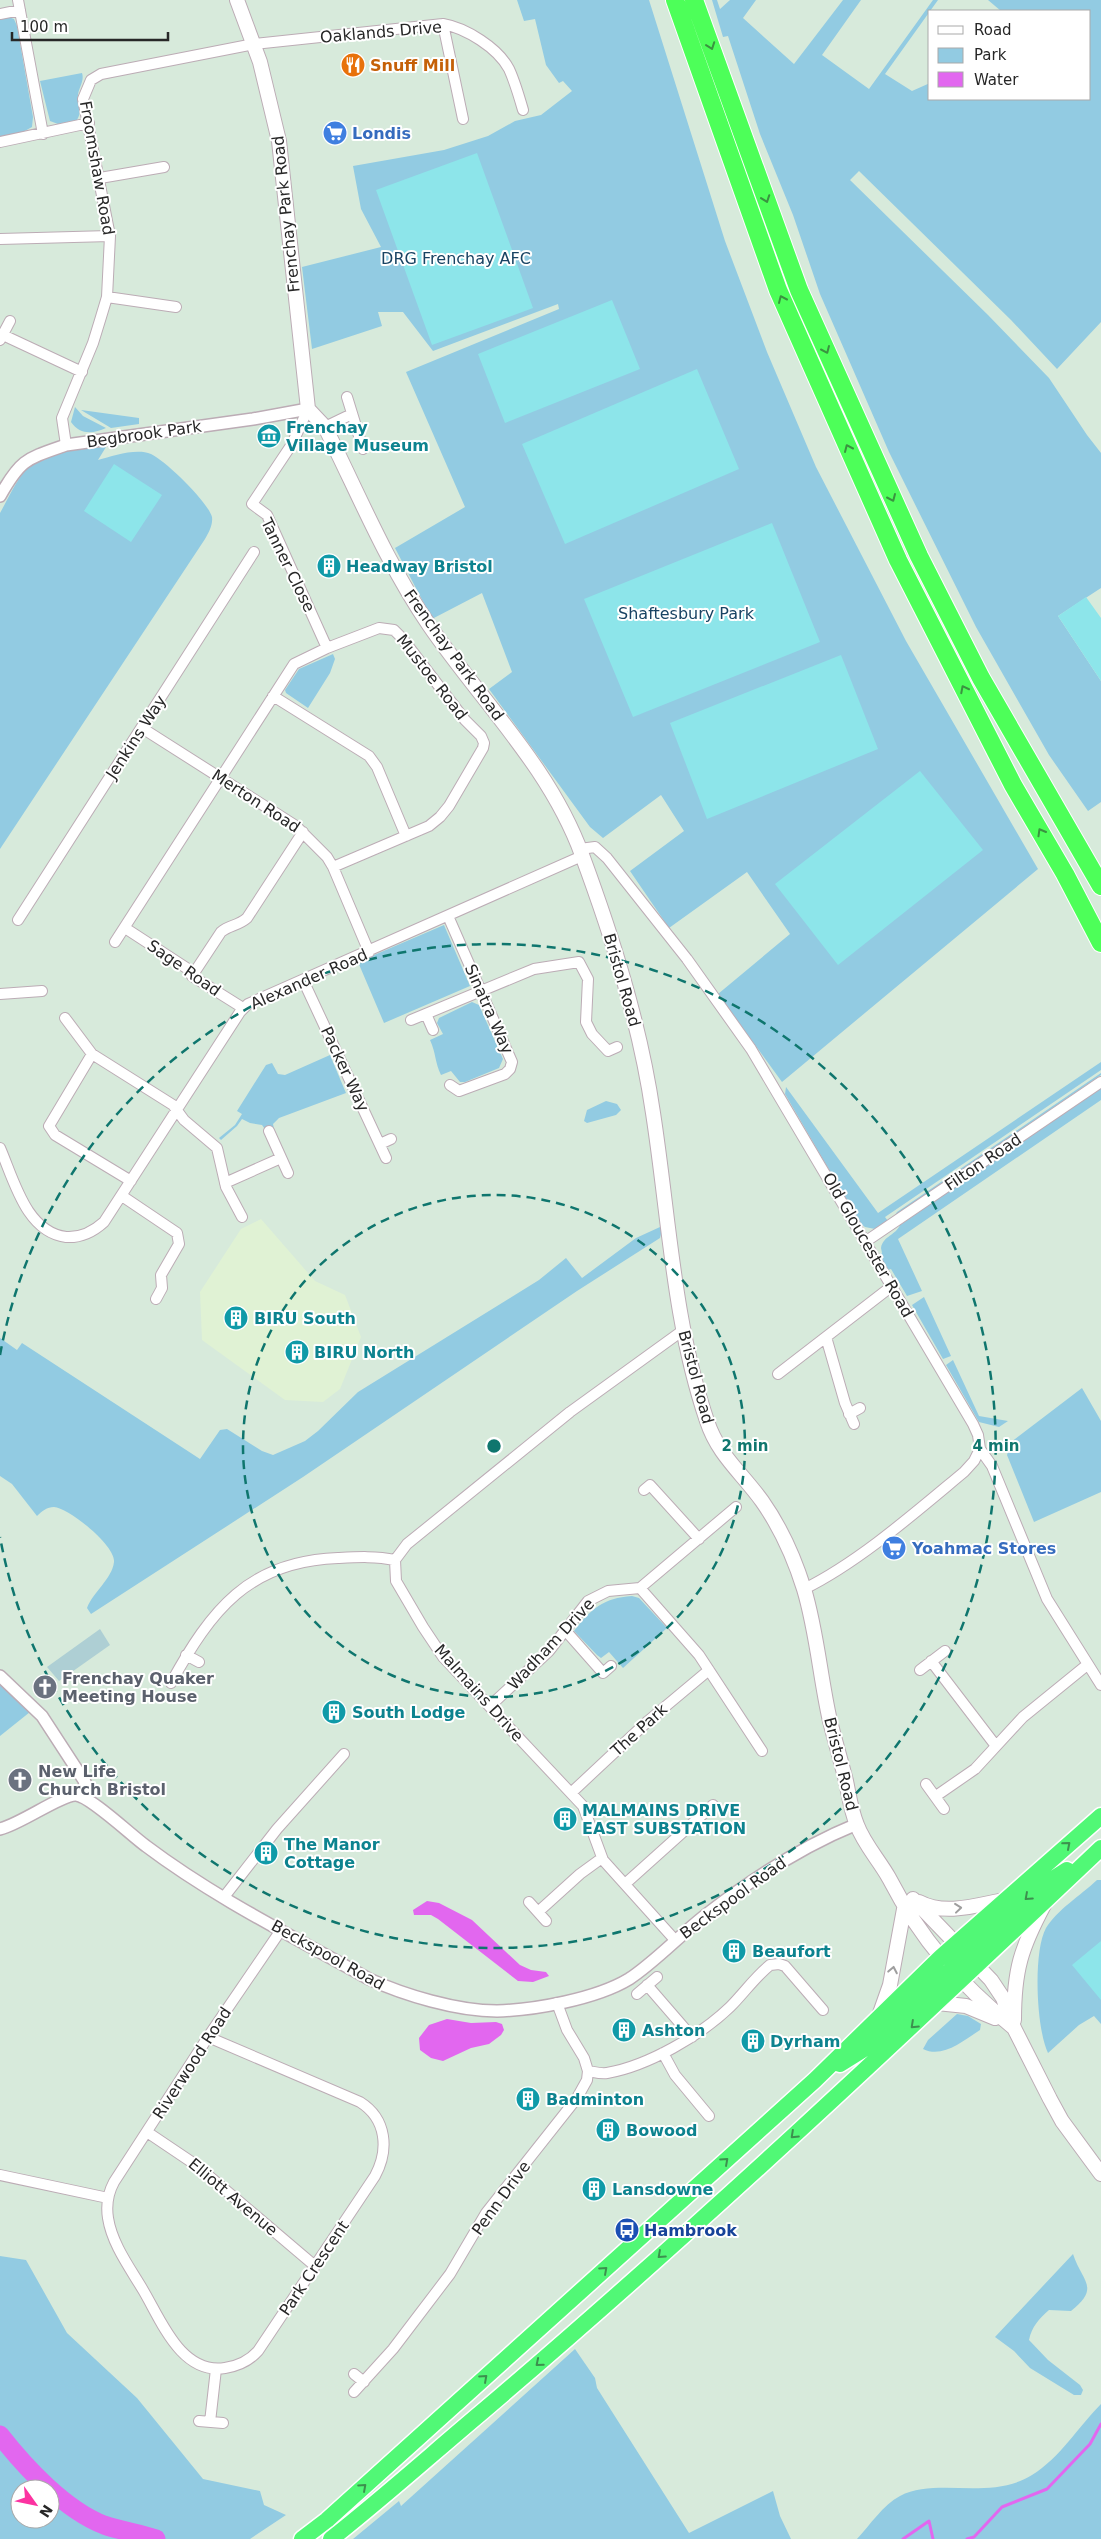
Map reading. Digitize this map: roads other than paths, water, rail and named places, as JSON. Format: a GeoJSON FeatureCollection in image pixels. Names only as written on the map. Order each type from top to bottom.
{"type":"FeatureCollection","features":[{"type":"Feature","properties":{"kind":"highway"},"geometry":{"type":"LineString","coordinates":[[675,0],[778,290],[898,560],[1013,785],[1065,874],[1101,943]]}},
{"type":"Feature","properties":{"kind":"highway"},"geometry":{"type":"LineString","coordinates":[[694,0],[799,290],[919,556],[981,678],[1100,883]]}},
{"type":"Feature","properties":{"kind":"highway"},"geometry":{"type":"LineString","coordinates":[[1065,874],[1101,925]]}},
{"type":"Feature","properties":{"kind":"highway"},"geometry":{"type":"LineString","coordinates":[[966,1955],[1004,1900],[1101,1816]]}},
{"type":"Feature","properties":{"kind":"highway"},"geometry":{"type":"LineString","coordinates":[[302,2539],[327,2520],[815,2080],[879,2016],[951,1968],[966,1955],[1048,1898],[1099,1850]]}},
{"type":"Feature","properties":{"kind":"highway"},"geometry":{"type":"LineString","coordinates":[[815,2080],[864,2049],[1039,1888],[1099,1850]]}},
{"type":"Feature","properties":{"kind":"highway"},"geometry":{"type":"LineString","coordinates":[[331,2539],[572,2335],[937,2003],[951,1968]]}},
{"type":"Feature","properties":{"kind":"main road","name":"Frenchay Park Road"},"geometry":{"type":"LineString","coordinates":[[237,0],[254,44],[272,104],[279,141],[308,409],[325,427],[408,592],[429,626],[539,773],[568,820],[581,852]]}},
{"type":"Feature","properties":{"kind":"main road","name":"Bristol Road"},"geometry":{"type":"LineString","coordinates":[[581,852],[631,1002],[654,1114],[664,1211],[682,1331],[707,1423],[722,1455],[759,1497],[782,1532],[804,1589],[812,1617],[830,1720],[857,1824],[888,1876],[909,1904],[922,1936],[951,1968],[1014,2028]]}},
{"type":"Feature","properties":{"kind":"main road"},"geometry":{"type":"LineString","coordinates":[[1014,2028],[1015,1984],[1018,1964],[1027,1938],[1048,1898]]}},
{"type":"Feature","properties":{"kind":"main road"},"geometry":{"type":"LineString","coordinates":[[909,1904],[944,1909],[1004,1900]]}},
{"type":"Feature","properties":{"kind":"main road"},"geometry":{"type":"LineString","coordinates":[[909,1904],[966,1955],[1003,1998],[1014,2028],[1062,2121],[1101,2174]]}},
{"type":"Feature","properties":{"kind":"main road"},"geometry":{"type":"LineString","coordinates":[[879,2016],[890,1985],[909,1904]]}},
{"type":"Feature","properties":{"kind":"main road"},"geometry":{"type":"LineString","coordinates":[[937,2003],[972,2008],[1014,2028]]}},
{"type":"Feature","properties":{"kind":"street"},"geometry":{"type":"LineString","coordinates":[[0,14],[19,5],[43,134]]}},
{"type":"Feature","properties":{"kind":"street","name":"Oaklands Drive"},"geometry":{"type":"LineString","coordinates":[[254,44],[443,24],[457,26],[467,31],[508,68],[523,110]]}},
{"type":"Feature","properties":{"kind":"street"},"geometry":{"type":"LineString","coordinates":[[443,24],[463,120]]}},
{"type":"Feature","properties":{"kind":"street","name":"Froomshaw Road"},"geometry":{"type":"LineString","coordinates":[[66,445],[62,418],[82,372],[107,297],[110,236],[83,99],[91,80],[101,74],[254,44]]}},
{"type":"Feature","properties":{"kind":"street"},"geometry":{"type":"LineString","coordinates":[[0,142],[43,134],[89,122]]}},
{"type":"Feature","properties":{"kind":"street"},"geometry":{"type":"LineString","coordinates":[[100,178],[164,167]]}},
{"type":"Feature","properties":{"kind":"street"},"geometry":{"type":"LineString","coordinates":[[0,239],[110,236]]}},
{"type":"Feature","properties":{"kind":"street"},"geometry":{"type":"LineString","coordinates":[[107,297],[176,307]]}},
{"type":"Feature","properties":{"kind":"street"},"geometry":{"type":"LineString","coordinates":[[10,321],[2,338],[82,372]]}},
{"type":"Feature","properties":{"kind":"street"},"geometry":{"type":"LineString","coordinates":[[347,397],[363,449]]}},
{"type":"Feature","properties":{"kind":"street","name":"Begbrook Park"},"geometry":{"type":"LineString","coordinates":[[0,496],[19,466],[38,455],[66,445],[253,420],[308,409]]}},
{"type":"Feature","properties":{"kind":"street","name":"Tanner Close"},"geometry":{"type":"LineString","coordinates":[[308,409],[292,444],[252,504],[267,516],[327,648]]}},
{"type":"Feature","properties":{"kind":"street"},"geometry":{"type":"LineString","coordinates":[[325,427],[352,414]]}},
{"type":"Feature","properties":{"kind":"street","name":"Jenkins Way"},"geometry":{"type":"LineString","coordinates":[[18,920],[254,552]]}},
{"type":"Feature","properties":{"kind":"street","name":"Mustoe Road"},"geometry":{"type":"LineString","coordinates":[[115,942],[294,664],[327,648],[378,628],[394,630],[484,741],[483,750],[440,817],[429,826],[333,867]]}},
{"type":"Feature","properties":{"kind":"street"},"geometry":{"type":"LineString","coordinates":[[273,696],[369,756],[377,767],[406,836]]}},
{"type":"Feature","properties":{"kind":"street","name":"Merton Road"},"geometry":{"type":"LineString","coordinates":[[142,728],[304,832],[327,857],[333,867],[369,952]]}},
{"type":"Feature","properties":{"kind":"street"},"geometry":{"type":"LineString","coordinates":[[192,976],[221,932],[227,926],[240,924],[247,918],[304,832]]}},
{"type":"Feature","properties":{"kind":"street","name":"Old Gloucester Road"},"geometry":{"type":"LineString","coordinates":[[581,852],[591,846],[602,852],[687,959],[751,1049],[974,1424],[980,1449],[992,1466],[1047,1599],[1101,1685]]}},
{"type":"Feature","properties":{"kind":"street","name":"Alexander Road"},"geometry":{"type":"LineString","coordinates":[[0,1148],[29,1210],[38,1224],[48,1232],[73,1237],[89,1233],[104,1222],[243,1008],[254,1001],[448,916],[581,852]]}},
{"type":"Feature","properties":{"kind":"street","name":"Sinatra Way"},"geometry":{"type":"LineString","coordinates":[[448,916],[512,1062],[510,1069],[505,1074],[459,1091],[450,1085]]}},
{"type":"Feature","properties":{"kind":"street","name":"Sage Road"},"geometry":{"type":"LineString","coordinates":[[125,928],[188,969],[192,976],[243,1008]]}},
{"type":"Feature","properties":{"kind":"street"},"geometry":{"type":"LineString","coordinates":[[411,1020],[534,969],[580,962],[588,980],[586,1022],[592,1034],[608,1052],[617,1047]]}},
{"type":"Feature","properties":{"kind":"street","name":"Packer Way"},"geometry":{"type":"LineString","coordinates":[[303,980],[386,1158]]}},
{"type":"Feature","properties":{"kind":"street"},"geometry":{"type":"LineString","coordinates":[[0,994],[42,991]]}},
{"type":"Feature","properties":{"kind":"street"},"geometry":{"type":"LineString","coordinates":[[426,1014],[433,1030]]}},
{"type":"Feature","properties":{"kind":"street"},"geometry":{"type":"LineString","coordinates":[[65,1018],[92,1054],[173,1105],[217,1148],[225,1183],[242,1217]]}},
{"type":"Feature","properties":{"kind":"street"},"geometry":{"type":"LineString","coordinates":[[92,1054],[49,1126],[55,1135],[131,1181]]}},
{"type":"Feature","properties":{"kind":"street","name":"Filton Road"},"geometry":{"type":"LineString","coordinates":[[865,1242],[1101,1082]]}},
{"type":"Feature","properties":{"kind":"street"},"geometry":{"type":"LineString","coordinates":[[269,1132],[288,1174]]}},
{"type":"Feature","properties":{"kind":"street"},"geometry":{"type":"LineString","coordinates":[[380,1144],[391,1139]]}},
{"type":"Feature","properties":{"kind":"street"},"geometry":{"type":"LineString","coordinates":[[225,1183],[281,1158]]}},
{"type":"Feature","properties":{"kind":"street"},"geometry":{"type":"LineString","coordinates":[[120,1198],[177,1234],[180,1239],[162,1275],[162,1288],[156,1300]]}},
{"type":"Feature","properties":{"kind":"street"},"geometry":{"type":"LineString","coordinates":[[778,1374],[892,1286]]}},
{"type":"Feature","properties":{"kind":"street"},"geometry":{"type":"LineString","coordinates":[[171,1683],[204,1627],[232,1596],[248,1584],[269,1572],[293,1563],[316,1558],[378,1556],[396,1560],[407,1544],[562,1418],[682,1331]]}},
{"type":"Feature","properties":{"kind":"street"},"geometry":{"type":"LineString","coordinates":[[826,1337],[849,1414],[854,1424]]}},
{"type":"Feature","properties":{"kind":"street"},"geometry":{"type":"LineString","coordinates":[[849,1414],[860,1408]]}},
{"type":"Feature","properties":{"kind":"street"},"geometry":{"type":"LineString","coordinates":[[804,1589],[818,1582],[894,1530],[964,1472],[974,1461],[980,1449]]}},
{"type":"Feature","properties":{"kind":"street"},"geometry":{"type":"LineString","coordinates":[[644,1490],[650,1484],[699,1540]]}},
{"type":"Feature","properties":{"kind":"street"},"geometry":{"type":"LineString","coordinates":[[736,1507],[640,1588],[694,1649],[762,1751]]}},
{"type":"Feature","properties":{"kind":"street","name":"Malmains Drive"},"geometry":{"type":"LineString","coordinates":[[396,1560],[396,1581],[423,1627],[443,1656],[586,1810],[602,1858],[675,1940]]}},
{"type":"Feature","properties":{"kind":"street","name":"Wadham Drive"},"geometry":{"type":"LineString","coordinates":[[490,1706],[543,1656],[583,1607],[594,1597],[615,1590],[640,1588]]}},
{"type":"Feature","properties":{"kind":"street"},"geometry":{"type":"LineString","coordinates":[[565,1630],[603,1673],[611,1666]]}},
{"type":"Feature","properties":{"kind":"street"},"geometry":{"type":"LineString","coordinates":[[920,1670],[946,1651]]}},
{"type":"Feature","properties":{"kind":"street"},"geometry":{"type":"LineString","coordinates":[[186,1655],[199,1662]]}},
{"type":"Feature","properties":{"kind":"street"},"geometry":{"type":"LineString","coordinates":[[931,1662],[996,1746]]}},
{"type":"Feature","properties":{"kind":"street"},"geometry":{"type":"LineString","coordinates":[[936,1796],[975,1768],[1023,1717],[1087,1665]]}},
{"type":"Feature","properties":{"kind":"street","name":"The Park"},"geometry":{"type":"LineString","coordinates":[[571,1793],[636,1732],[709,1670]]}},
{"type":"Feature","properties":{"kind":"street"},"geometry":{"type":"LineString","coordinates":[[0,1676],[42,1716],[58,1737],[85,1782],[82,1796],[67,1796],[27,1820],[0,1829]]}},
{"type":"Feature","properties":{"kind":"street"},"geometry":{"type":"LineString","coordinates":[[224,1896],[276,1829],[344,1754]]}},
{"type":"Feature","properties":{"kind":"street"},"geometry":{"type":"LineString","coordinates":[[926,1784],[944,1809]]}},
{"type":"Feature","properties":{"kind":"street","name":"Beckspool Road"},"geometry":{"type":"LineString","coordinates":[[82,1796],[146,1846],[197,1882],[368,1979],[391,1989],[435,2003],[496,2011],[557,2004],[593,1995],[628,1979],[675,1940],[764,1873],[822,1838],[857,1824]]}},
{"type":"Feature","properties":{"kind":"street"},"geometry":{"type":"LineString","coordinates":[[625,1884],[713,1805]]}},
{"type":"Feature","properties":{"kind":"street"},"geometry":{"type":"LineString","coordinates":[[538,1912],[580,1874],[602,1858]]}},
{"type":"Feature","properties":{"kind":"street"},"geometry":{"type":"LineString","coordinates":[[529,1902],[546,1921]]}},
{"type":"Feature","properties":{"kind":"street","name":"Riverwood Road"},"geometry":{"type":"LineString","coordinates":[[108,2198],[114,2182],[208,2037],[281,1930]]}},
{"type":"Feature","properties":{"kind":"street"},"geometry":{"type":"LineString","coordinates":[[557,2004],[567,2030],[584,2058],[588,2071],[606,2073],[663,2053],[692,2037],[730,2007],[770,1965],[779,1964],[785,1966],[823,2010]]}},
{"type":"Feature","properties":{"kind":"street"},"geometry":{"type":"LineString","coordinates":[[637,1994],[657,1977]]}},
{"type":"Feature","properties":{"kind":"street"},"geometry":{"type":"LineString","coordinates":[[647,1985],[692,2037]]}},
{"type":"Feature","properties":{"kind":"street","name":"Park Crescent"},"geometry":{"type":"LineString","coordinates":[[208,2037],[357,2100],[369,2108],[379,2123],[384,2144],[381,2165],[256,2354],[237,2366],[216,2369]]}},
{"type":"Feature","properties":{"kind":"street"},"geometry":{"type":"LineString","coordinates":[[663,2053],[675,2075],[709,2116]]}},
{"type":"Feature","properties":{"kind":"street","name":"Penn Drive"},"geometry":{"type":"LineString","coordinates":[[354,2392],[393,2349],[450,2274],[486,2214],[577,2098],[587,2080],[588,2071]]}},
{"type":"Feature","properties":{"kind":"street","name":"Elliott Avenue"},"geometry":{"type":"LineString","coordinates":[[147,2132],[196,2165],[315,2266]]}},
{"type":"Feature","properties":{"kind":"street"},"geometry":{"type":"LineString","coordinates":[[0,2175],[108,2198],[107,2216],[113,2237],[177,2347],[196,2363],[216,2369],[210,2422]]}},
{"type":"Feature","properties":{"kind":"street"},"geometry":{"type":"LineString","coordinates":[[354,2374],[364,2382]]}},
{"type":"Feature","properties":{"kind":"street"},"geometry":{"type":"LineString","coordinates":[[199,2421],[223,2423]]}},
{"type":"Feature","properties":{"kind":"water"},"geometry":{"type":"Polygon","coordinates":[[[427,1901],[439,1903],[472,1920],[520,1965],[531,1970],[546,1972],[549,1976],[533,1982],[518,1981],[438,1919],[431,1915],[414,1915],[413,1910],[427,1901]]]}},
{"type":"Feature","properties":{"kind":"water"},"geometry":{"type":"Polygon","coordinates":[[[447,2019],[471,2023],[496,2022],[502,2024],[504,2030],[501,2035],[489,2044],[471,2048],[443,2061],[431,2058],[420,2050],[419,2038],[429,2025],[447,2019]]]}},
{"type":"Feature","properties":{"kind":"waterway"},"geometry":{"type":"LineString","coordinates":[[967,2539],[974,2537],[1002,2507],[1047,2489],[1090,2444],[1101,2424]]}},
{"type":"Feature","properties":{"kind":"waterway"},"geometry":{"type":"LineString","coordinates":[[0,2435],[34,2474],[75,2509],[104,2525],[156,2539]]}},
{"type":"Feature","properties":{"kind":"waterway"},"geometry":{"type":"LineString","coordinates":[[903,2539],[929,2521],[933,2539]]}},
{"type":"Feature","properties":{"kind":"place","name":"Snuff Mill"},"geometry":{"type":"Point","coordinates":[353,65]}},
{"type":"Feature","properties":{"kind":"place","name":"Londis"},"geometry":{"type":"Point","coordinates":[335,133]}},
{"type":"Feature","properties":{"kind":"place","name":"Frenchay Village Museum"},"geometry":{"type":"Point","coordinates":[269,436]}},
{"type":"Feature","properties":{"kind":"place","name":"Headway Bristol"},"geometry":{"type":"Point","coordinates":[329,566]}},
{"type":"Feature","properties":{"kind":"place","name":"BIRU South"},"geometry":{"type":"Point","coordinates":[236,1318]}},
{"type":"Feature","properties":{"kind":"place","name":"BIRU North"},"geometry":{"type":"Point","coordinates":[297,1352]}},
{"type":"Feature","properties":{"kind":"place","name":"Yoahmac Stores"},"geometry":{"type":"Point","coordinates":[894,1548]}},
{"type":"Feature","properties":{"kind":"place","name":"Frenchay Quaker Meeting House"},"geometry":{"type":"Point","coordinates":[45,1687]}},
{"type":"Feature","properties":{"kind":"place","name":"South Lodge"},"geometry":{"type":"Point","coordinates":[334,1712]}},
{"type":"Feature","properties":{"kind":"place","name":"New Life Church Bristol"},"geometry":{"type":"Point","coordinates":[20,1780]}},
{"type":"Feature","properties":{"kind":"place","name":"MALMAINS DRIVE EAST SUBSTATION"},"geometry":{"type":"Point","coordinates":[565,1819]}},
{"type":"Feature","properties":{"kind":"place","name":"The Manor Cottage"},"geometry":{"type":"Point","coordinates":[266,1853]}},
{"type":"Feature","properties":{"kind":"place","name":"Beaufort"},"geometry":{"type":"Point","coordinates":[734,1951]}},
{"type":"Feature","properties":{"kind":"place","name":"Ashton"},"geometry":{"type":"Point","coordinates":[624,2030]}},
{"type":"Feature","properties":{"kind":"place","name":"Dyrham"},"geometry":{"type":"Point","coordinates":[753,2041]}},
{"type":"Feature","properties":{"kind":"place","name":"Badminton"},"geometry":{"type":"Point","coordinates":[528,2099]}},
{"type":"Feature","properties":{"kind":"place","name":"Bowood"},"geometry":{"type":"Point","coordinates":[608,2130]}},
{"type":"Feature","properties":{"kind":"place","name":"Lansdowne"},"geometry":{"type":"Point","coordinates":[594,2189]}},
{"type":"Feature","properties":{"kind":"place","name":"Hambrook"},"geometry":{"type":"Point","coordinates":[627,2230]}},
{"type":"Feature","properties":{"kind":"park label","name":"DRG Frenchay AFC"},"geometry":{"type":"Point","coordinates":[456,258]}},
{"type":"Feature","properties":{"kind":"park label","name":"Shaftesbury Park"},"geometry":{"type":"Point","coordinates":[686,613]}}]}
